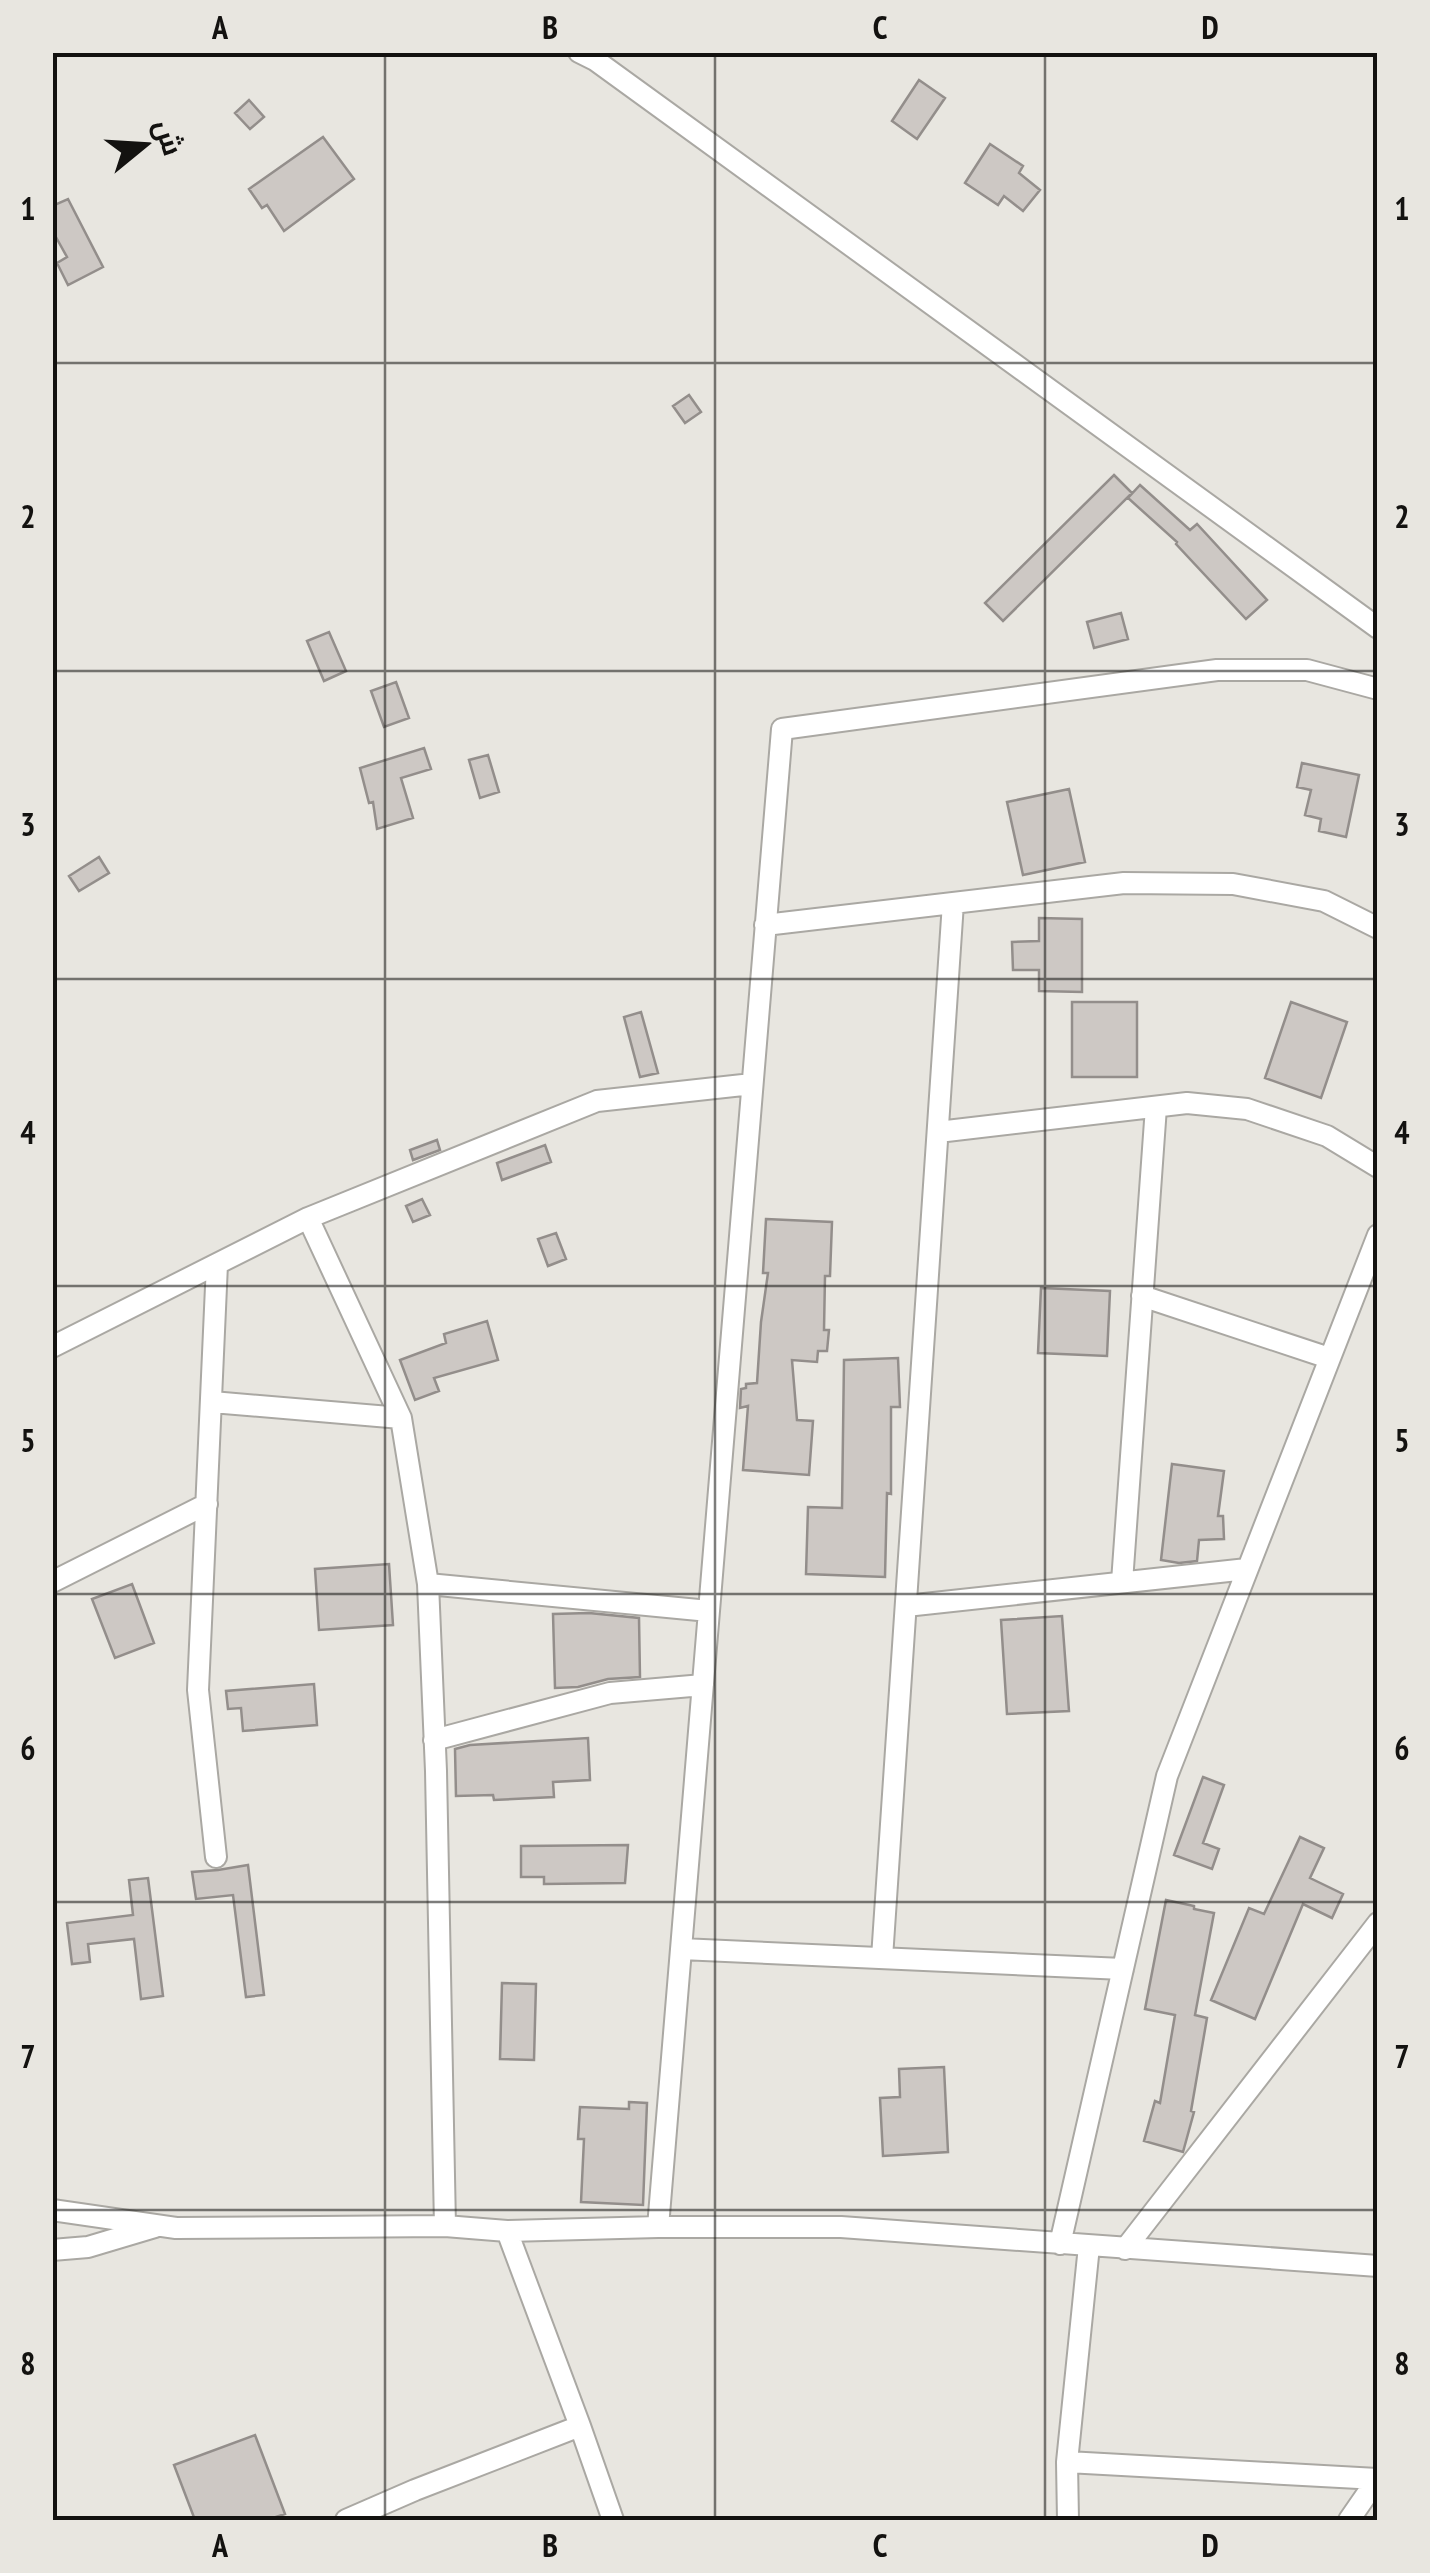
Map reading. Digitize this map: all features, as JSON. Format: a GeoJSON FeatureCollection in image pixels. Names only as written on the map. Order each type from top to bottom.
{"type":"FeatureCollection","features":[{"type":"Feature","properties":{"kind":"street"},"geometry":{"type":"LineString","coordinates":[[579,52],[612,71],[1378,628]]}},
{"type":"Feature","properties":{"kind":"street"},"geometry":{"type":"LineString","coordinates":[[658,2227],[782,729],[1217,670],[1308,670],[1378,689]]}},
{"type":"Feature","properties":{"kind":"street"},"geometry":{"type":"LineString","coordinates":[[765,925],[1124,883],[1233,884],[1324,901],[1378,928]]}},
{"type":"Feature","properties":{"kind":"street"},"geometry":{"type":"LineString","coordinates":[[882,1958],[953,903]]}},
{"type":"Feature","properties":{"kind":"street"},"geometry":{"type":"LineString","coordinates":[[52,1347],[308,1218],[597,1101],[752,1084]]}},
{"type":"Feature","properties":{"kind":"street"},"geometry":{"type":"LineString","coordinates":[[938,1132],[1187,1103],[1247,1109],[1327,1136],[1378,1167]]}},
{"type":"Feature","properties":{"kind":"street"},"geometry":{"type":"LineString","coordinates":[[1122,1582],[1156,1107]]}},
{"type":"Feature","properties":{"kind":"street"},"geometry":{"type":"LineString","coordinates":[[308,1218],[401,1418],[428,1584],[445,2226]]}},
{"type":"Feature","properties":{"kind":"street"},"geometry":{"type":"LineString","coordinates":[[1060,2244],[1167,1776],[1378,1235]]}},
{"type":"Feature","properties":{"kind":"street"},"geometry":{"type":"LineString","coordinates":[[216,1264],[198,1690],[216,1857]]}},
{"type":"Feature","properties":{"kind":"street"},"geometry":{"type":"LineString","coordinates":[[1142,1296],[1329,1358]]}},
{"type":"Feature","properties":{"kind":"street"},"geometry":{"type":"LineString","coordinates":[[212,1402],[401,1418]]}},
{"type":"Feature","properties":{"kind":"street"},"geometry":{"type":"LineString","coordinates":[[52,1582],[206,1504]]}},
{"type":"Feature","properties":{"kind":"street"},"geometry":{"type":"LineString","coordinates":[[906,1606],[1247,1568]]}},
{"type":"Feature","properties":{"kind":"street"},"geometry":{"type":"LineString","coordinates":[[428,1584],[708,1610]]}},
{"type":"Feature","properties":{"kind":"street"},"geometry":{"type":"LineString","coordinates":[[434,1740],[610,1693],[702,1686]]}},
{"type":"Feature","properties":{"kind":"street"},"geometry":{"type":"LineString","coordinates":[[1125,2248],[1378,1923]]}},
{"type":"Feature","properties":{"kind":"street"},"geometry":{"type":"LineString","coordinates":[[681,1949],[1123,1970]]}},
{"type":"Feature","properties":{"kind":"street"},"geometry":{"type":"LineString","coordinates":[[52,2210],[176,2228],[445,2226],[508,2231],[841,2227],[1378,2266]]}},
{"type":"Feature","properties":{"kind":"street"},"geometry":{"type":"LineString","coordinates":[[52,2250],[88,2247],[162,2225]]}},
{"type":"Feature","properties":{"kind":"street"},"geometry":{"type":"LineString","coordinates":[[508,2231],[613,2520]]}},
{"type":"Feature","properties":{"kind":"street"},"geometry":{"type":"LineString","coordinates":[[1068,2520],[1067,2462],[1089,2246]]}},
{"type":"Feature","properties":{"kind":"street"},"geometry":{"type":"LineString","coordinates":[[346,2520],[580,2426]]}},
{"type":"Feature","properties":{"kind":"street"},"geometry":{"type":"LineString","coordinates":[[1067,2462],[1377,2479]]}},
{"type":"Feature","properties":{"kind":"street"},"geometry":{"type":"LineString","coordinates":[[1350,2520],[1377,2479]]}},
{"type":"Feature","properties":{"kind":"building"},"geometry":{"type":"Polygon","coordinates":[[[919,80],[945,98],[917,139],[892,121],[919,80]]]}},
{"type":"Feature","properties":{"kind":"building"},"geometry":{"type":"Polygon","coordinates":[[[249,100],[264,117],[250,129],[235,113],[249,100]]]}},
{"type":"Feature","properties":{"kind":"building"},"geometry":{"type":"Polygon","coordinates":[[[323,137],[354,179],[284,231],[267,205],[262,208],[249,189],[323,137]]]}},
{"type":"Feature","properties":{"kind":"building"},"geometry":{"type":"Polygon","coordinates":[[[990,144],[1023,166],[1019,173],[1040,190],[1023,211],[1004,196],[998,205],[965,183],[990,144]]]}},
{"type":"Feature","properties":{"kind":"building"},"geometry":{"type":"Polygon","coordinates":[[[68,199],[103,267],[68,285],[57,263],[67,257],[52,230],[52,206],[68,199]]]}},
{"type":"Feature","properties":{"kind":"building"},"geometry":{"type":"Polygon","coordinates":[[[689,395],[701,412],[685,423],[673,406],[689,395]]]}},
{"type":"Feature","properties":{"kind":"building"},"geometry":{"type":"Polygon","coordinates":[[[1114,475],[1132,493],[1003,621],[985,603],[1114,475]]]}},
{"type":"Feature","properties":{"kind":"building"},"geometry":{"type":"Polygon","coordinates":[[[1140,485],[1190,530],[1197,524],[1267,600],[1246,619],[1177,542],[1128,498],[1140,485]]]}},
{"type":"Feature","properties":{"kind":"building"},"geometry":{"type":"Polygon","coordinates":[[[1121,613],[1128,639],[1094,648],[1087,622],[1121,613]]]}},
{"type":"Feature","properties":{"kind":"building"},"geometry":{"type":"Polygon","coordinates":[[[329,632],[346,671],[324,681],[307,641],[329,632]]]}},
{"type":"Feature","properties":{"kind":"building"},"geometry":{"type":"Polygon","coordinates":[[[396,682],[409,718],[384,727],[371,691],[396,682]]]}},
{"type":"Feature","properties":{"kind":"building"},"geometry":{"type":"Polygon","coordinates":[[[424,748],[431,769],[401,778],[413,818],[377,829],[373,802],[369,803],[360,768],[424,748]]]}},
{"type":"Feature","properties":{"kind":"building"},"geometry":{"type":"Polygon","coordinates":[[[488,755],[499,792],[480,798],[469,760],[488,755]]]}},
{"type":"Feature","properties":{"kind":"building"},"geometry":{"type":"Polygon","coordinates":[[[1302,763],[1359,775],[1346,837],[1319,831],[1321,819],[1305,815],[1311,790],[1297,787],[1302,763]]]}},
{"type":"Feature","properties":{"kind":"building"},"geometry":{"type":"Polygon","coordinates":[[[1069,789],[1085,862],[1023,875],[1007,802],[1069,789]]]}},
{"type":"Feature","properties":{"kind":"building"},"geometry":{"type":"Polygon","coordinates":[[[99,857],[109,873],[79,891],[69,876],[99,857]]]}},
{"type":"Feature","properties":{"kind":"building"},"geometry":{"type":"Polygon","coordinates":[[[1039,918],[1082,919],[1082,992],[1039,991],[1039,970],[1013,970],[1012,942],[1039,941],[1039,918]]]}},
{"type":"Feature","properties":{"kind":"building"},"geometry":{"type":"Polygon","coordinates":[[[1072,1002],[1137,1002],[1137,1077],[1072,1077],[1072,1002]]]}},
{"type":"Feature","properties":{"kind":"building"},"geometry":{"type":"Polygon","coordinates":[[[1291,1002],[1347,1022],[1321,1098],[1265,1078],[1291,1002]]]}},
{"type":"Feature","properties":{"kind":"building"},"geometry":{"type":"Polygon","coordinates":[[[641,1012],[658,1073],[640,1077],[624,1017],[641,1012]]]}},
{"type":"Feature","properties":{"kind":"building"},"geometry":{"type":"Polygon","coordinates":[[[437,1140],[440,1150],[413,1160],[410,1150],[437,1140]]]}},
{"type":"Feature","properties":{"kind":"building"},"geometry":{"type":"Polygon","coordinates":[[[545,1145],[551,1162],[502,1180],[497,1163],[545,1145]]]}},
{"type":"Feature","properties":{"kind":"building"},"geometry":{"type":"Polygon","coordinates":[[[422,1199],[430,1215],[413,1222],[406,1206],[422,1199]]]}},
{"type":"Feature","properties":{"kind":"building"},"geometry":{"type":"Polygon","coordinates":[[[766,1219],[832,1222],[830,1276],[825,1276],[827,1351],[818,1351],[817,1362],[792,1360],[797,1420],[813,1421],[809,1475],[743,1470],[748,1406],[740,1408],[741,1389],[757,1383],[768,1273],[763,1273],[766,1219]]]}},
{"type":"Feature","properties":{"kind":"building"},"geometry":{"type":"Polygon","coordinates":[[[556,1233],[566,1259],[548,1266],[538,1239],[556,1233]]]}},
{"type":"Feature","properties":{"kind":"building"},"geometry":{"type":"Polygon","coordinates":[[[1041,1288],[1110,1291],[1107,1356],[1038,1353],[1041,1288]]]}},
{"type":"Feature","properties":{"kind":"building"},"geometry":{"type":"Polygon","coordinates":[[[487,1321],[498,1360],[434,1378],[439,1391],[415,1400],[400,1360],[446,1343],[444,1334],[487,1321]]]}},
{"type":"Feature","properties":{"kind":"building"},"geometry":{"type":"Polygon","coordinates":[[[898,1358],[900,1407],[891,1407],[891,1494],[887,1493],[885,1577],[806,1574],[808,1507],[842,1508],[844,1360],[898,1358]]]}},
{"type":"Feature","properties":{"kind":"building"},"geometry":{"type":"Polygon","coordinates":[[[1172,1464],[1224,1471],[1218,1516],[1223,1516],[1224,1539],[1199,1540],[1197,1561],[1161,1560],[1172,1464]]]}},
{"type":"Feature","properties":{"kind":"building"},"geometry":{"type":"Polygon","coordinates":[[[389,1564],[393,1625],[319,1630],[315,1569],[389,1564]]]}},
{"type":"Feature","properties":{"kind":"building"},"geometry":{"type":"Polygon","coordinates":[[[132,1584],[154,1643],[115,1658],[92,1599],[132,1584]]]}},
{"type":"Feature","properties":{"kind":"building"},"geometry":{"type":"Polygon","coordinates":[[[553,1614],[639,1618],[640,1677],[555,1688],[553,1614]]]}},
{"type":"Feature","properties":{"kind":"building"},"geometry":{"type":"Polygon","coordinates":[[[1062,1616],[1069,1711],[1007,1714],[1001,1620],[1062,1616]]]}},
{"type":"Feature","properties":{"kind":"building"},"geometry":{"type":"Polygon","coordinates":[[[314,1684],[317,1725],[243,1731],[241,1708],[228,1709],[226,1691],[314,1684]]]}},
{"type":"Feature","properties":{"kind":"building"},"geometry":{"type":"Polygon","coordinates":[[[588,1738],[590,1780],[553,1782],[554,1797],[494,1800],[493,1795],[456,1796],[455,1749],[588,1738]]]}},
{"type":"Feature","properties":{"kind":"building"},"geometry":{"type":"Polygon","coordinates":[[[1203,1777],[1224,1785],[1203,1843],[1219,1849],[1212,1869],[1174,1855],[1203,1777]]]}},
{"type":"Feature","properties":{"kind":"building"},"geometry":{"type":"Polygon","coordinates":[[[1300,1837],[1324,1848],[1310,1878],[1343,1894],[1332,1918],[1303,1904],[1255,2019],[1211,2000],[1249,1908],[1264,1914],[1300,1837]]]}},
{"type":"Feature","properties":{"kind":"building"},"geometry":{"type":"Polygon","coordinates":[[[628,1845],[625,1883],[544,1884],[544,1877],[521,1877],[521,1846],[628,1845]]]}},
{"type":"Feature","properties":{"kind":"building"},"geometry":{"type":"Polygon","coordinates":[[[248,1865],[264,1995],[246,1997],[233,1895],[196,1899],[192,1872],[248,1865]]]}},
{"type":"Feature","properties":{"kind":"building"},"geometry":{"type":"Polygon","coordinates":[[[148,1878],[163,1996],[141,1999],[134,1939],[88,1944],[90,1962],[72,1964],[67,1923],[133,1915],[129,1880],[148,1878]]]}},
{"type":"Feature","properties":{"kind":"building"},"geometry":{"type":"Polygon","coordinates":[[[1166,1900],[1214,1913],[1195,2015],[1207,2018],[1191,2111],[1194,2112],[1183,2152],[1144,2141],[1155,2101],[1160,2103],[1175,2015],[1145,2009],[1166,1900]]]}},
{"type":"Feature","properties":{"kind":"building"},"geometry":{"type":"Polygon","coordinates":[[[502,1983],[536,1984],[534,2060],[500,2059],[502,1983]]]}},
{"type":"Feature","properties":{"kind":"building"},"geometry":{"type":"Polygon","coordinates":[[[944,2067],[948,2152],[883,2156],[880,2098],[900,2097],[899,2069],[944,2067]]]}},
{"type":"Feature","properties":{"kind":"building"},"geometry":{"type":"Polygon","coordinates":[[[629,2102],[647,2103],[643,2205],[581,2202],[584,2139],[578,2139],[580,2107],[629,2109],[629,2102]]]}},
{"type":"Feature","properties":{"kind":"building"},"geometry":{"type":"Polygon","coordinates":[[[255,2435],[285,2514],[267,2520],[195,2520],[174,2465],[255,2435]]]}}]}
